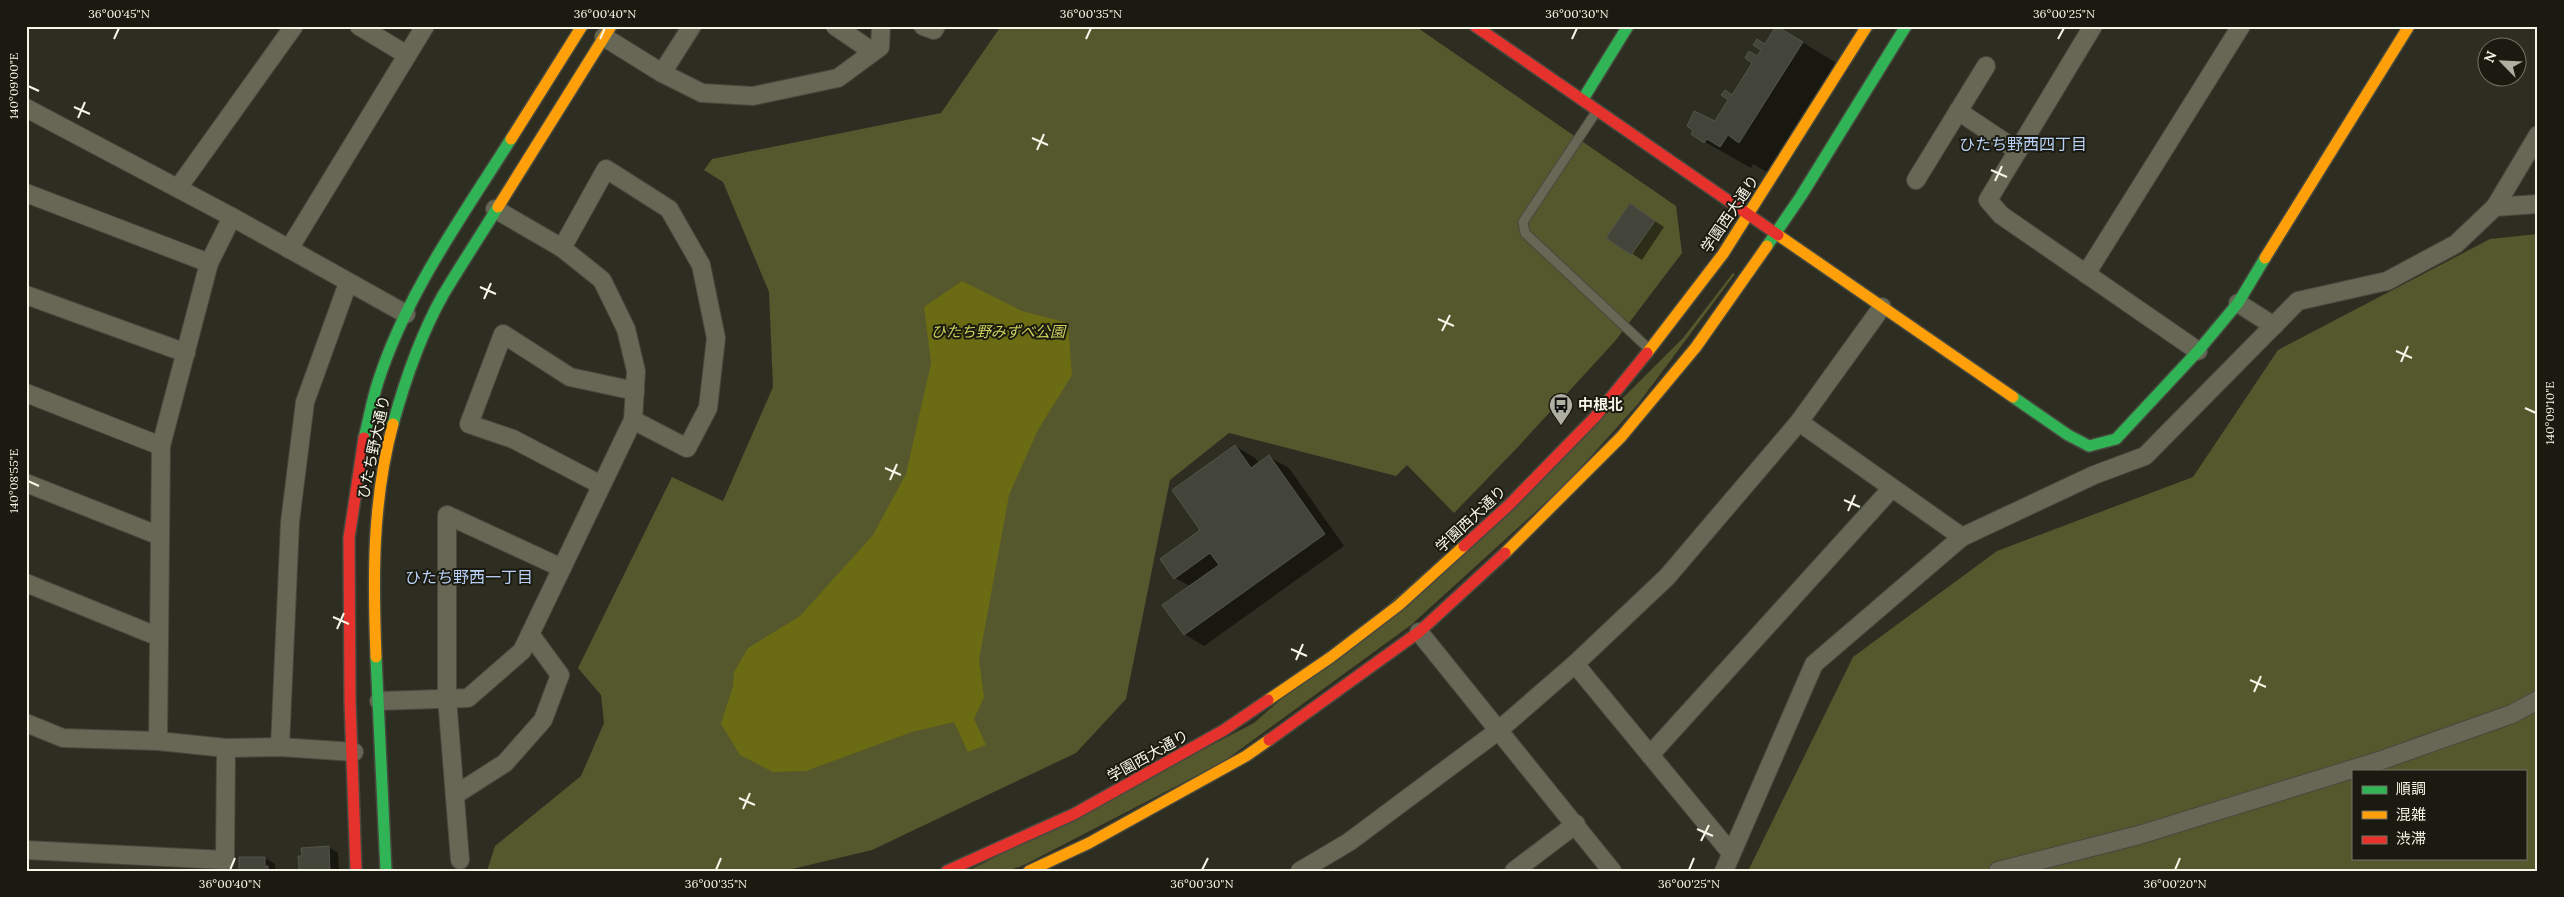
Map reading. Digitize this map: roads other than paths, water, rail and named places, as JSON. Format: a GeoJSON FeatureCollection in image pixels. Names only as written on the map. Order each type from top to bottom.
{"type":"FeatureCollection","features":[{"type":"Feature","properties":{"kind":"street"},"geometry":{"type":"LineString","coordinates":[[178,188],[294,26]]}},
{"type":"Feature","properties":{"kind":"street"},"geometry":{"type":"LineString","coordinates":[[359,26],[407,56]]}},
{"type":"Feature","properties":{"kind":"street"},"geometry":{"type":"LineString","coordinates":[[289,249],[425,26]]}},
{"type":"Feature","properties":{"kind":"street","name":"ひたち野大通り"},"geometry":{"type":"LineString","coordinates":[[356,871],[349,577],[353,494],[360,455],[378,382],[406,314],[441,250],[582,26]]}},
{"type":"Feature","properties":{"kind":"street"},"geometry":{"type":"LineString","coordinates":[[662,73],[692,26]]}},
{"type":"Feature","properties":{"kind":"street"},"geometry":{"type":"LineString","coordinates":[[835,26],[873,52]]}},
{"type":"Feature","properties":{"kind":"street"},"geometry":{"type":"LineString","coordinates":[[607,32],[662,73],[702,93],[753,96],[838,78],[880,47],[881,26]]}},
{"type":"Feature","properties":{"kind":"street"},"geometry":{"type":"LineString","coordinates":[[923,26],[934,30],[936,26]]}},
{"type":"Feature","properties":{"kind":"street"},"geometry":{"type":"LineString","coordinates":[[1475,26],[1598,109],[2068,435],[2089,446],[2116,439],[2198,350],[2238,303],[2410,26]]}},
{"type":"Feature","properties":{"kind":"street"},"geometry":{"type":"LineString","coordinates":[[1583,99],[1628,26]]}},
{"type":"Feature","properties":{"kind":"street","name":"学園西大通り"},"geometry":{"type":"LineString","coordinates":[[947,871],[1074,814],[1224,730],[1331,657],[1399,605],[1510,505],[1595,417],[1650,350],[1722,254],[1749,215],[1867,26]]}},
{"type":"Feature","properties":{"kind":"street"},"geometry":{"type":"LineString","coordinates":[[1029,871],[1089,843],[1246,756],[1419,632],[1531,529],[1621,437],[1696,347],[1810,182],[1906,26]]}},
{"type":"Feature","properties":{"kind":"street"},"geometry":{"type":"LineString","coordinates":[[2093,26],[1988,200],[2001,215],[2198,350]]}},
{"type":"Feature","properties":{"kind":"street"},"geometry":{"type":"LineString","coordinates":[[2086,274],[2241,26]]}},
{"type":"Feature","properties":{"kind":"street","name":"ひたち野大通り"},"geometry":{"type":"LineString","coordinates":[[386,871],[374,542],[378,499],[393,418],[426,327],[495,209],[607,32]]}},
{"type":"Feature","properties":{"kind":"street"},"geometry":{"type":"LineString","coordinates":[[1916,180],[1986,66]]}},
{"type":"Feature","properties":{"kind":"street"},"geometry":{"type":"LineString","coordinates":[[26,108],[232,217],[406,314]]}},
{"type":"Feature","properties":{"kind":"street"},"geometry":{"type":"LineString","coordinates":[[1958,111],[2018,151]]}},
{"type":"Feature","properties":{"kind":"street"},"geometry":{"type":"LineString","coordinates":[[1724,871],[1814,664],[1962,538],[2094,475],[2145,456],[2298,301],[2388,281],[2456,244],[2494,207],[2538,135]]}},
{"type":"Feature","properties":{"kind":"street"},"geometry":{"type":"LineString","coordinates":[[562,248],[606,169],[669,209],[701,265],[716,338],[708,408],[687,448],[633,420]]}},
{"type":"Feature","properties":{"kind":"street"},"geometry":{"type":"LineString","coordinates":[[26,193],[209,263]]}},
{"type":"Feature","properties":{"kind":"street"},"geometry":{"type":"LineString","coordinates":[[2494,207],[2538,204]]}},
{"type":"Feature","properties":{"kind":"street"},"geometry":{"type":"LineString","coordinates":[[379,701],[468,698],[522,651],[633,420],[636,371],[626,329],[602,280],[562,248],[495,209]]}},
{"type":"Feature","properties":{"kind":"street"},"geometry":{"type":"LineString","coordinates":[[158,741],[161,446],[209,263],[232,217]]}},
{"type":"Feature","properties":{"kind":"street"},"geometry":{"type":"LineString","coordinates":[[280,748],[290,522],[305,402],[348,283]]}},
{"type":"Feature","properties":{"kind":"street"},"geometry":{"type":"LineString","coordinates":[[26,295],[186,353]]}},
{"type":"Feature","properties":{"kind":"street"},"geometry":{"type":"LineString","coordinates":[[2238,303],[2274,326]]}},
{"type":"Feature","properties":{"kind":"street"},"geometry":{"type":"LineString","coordinates":[[1300,871],[1349,842],[1499,730],[1575,664],[1667,577],[1799,422],[1882,307]]}},
{"type":"Feature","properties":{"kind":"street"},"geometry":{"type":"LineString","coordinates":[[601,485],[513,438],[469,424],[503,334],[570,377],[635,391]]}},
{"type":"Feature","properties":{"kind":"street"},"geometry":{"type":"LineString","coordinates":[[26,393],[161,446]]}},
{"type":"Feature","properties":{"kind":"street"},"geometry":{"type":"LineString","coordinates":[[1799,422],[1962,538]]}},
{"type":"Feature","properties":{"kind":"street"},"geometry":{"type":"LineString","coordinates":[[26,483],[160,536]]}},
{"type":"Feature","properties":{"kind":"street"},"geometry":{"type":"LineString","coordinates":[[1650,755],[1892,488]]}},
{"type":"Feature","properties":{"kind":"street"},"geometry":{"type":"LineString","coordinates":[[460,860],[447,698],[447,515],[562,568]]}},
{"type":"Feature","properties":{"kind":"street"},"geometry":{"type":"LineString","coordinates":[[26,583],[159,637]]}},
{"type":"Feature","properties":{"kind":"street"},"geometry":{"type":"LineString","coordinates":[[1419,632],[1576,824],[1612,871]]}},
{"type":"Feature","properties":{"kind":"street"},"geometry":{"type":"LineString","coordinates":[[455,795],[505,763],[543,720],[560,675],[530,634]]}},
{"type":"Feature","properties":{"kind":"street"},"geometry":{"type":"LineString","coordinates":[[1575,664],[1732,853]]}},
{"type":"Feature","properties":{"kind":"street"},"geometry":{"type":"LineString","coordinates":[[1998,871],[2139,834],[2373,762],[2512,714],[2538,700]]}},
{"type":"Feature","properties":{"kind":"street"},"geometry":{"type":"LineString","coordinates":[[26,723],[62,738],[158,741],[226,748],[280,748],[354,752]]}},
{"type":"Feature","properties":{"kind":"street"},"geometry":{"type":"LineString","coordinates":[[26,850],[225,860],[226,748]]}},
{"type":"Feature","properties":{"kind":"street"},"geometry":{"type":"LineString","coordinates":[[1514,871],[1576,824]]}},
{"type":"Feature","properties":{"kind":"lane"},"geometry":{"type":"LineString","coordinates":[[1598,109],[1523,222],[1525,233],[1650,350]]}},
{"type":"Feature","properties":{"kind":"place","name":"中根北"},"geometry":{"type":"Point","coordinates":[1561,426]}},
{"type":"Feature","properties":{"kind":"district","name":"ひたち野西四丁目"},"geometry":{"type":"Point","coordinates":[2023,144]}},
{"type":"Feature","properties":{"kind":"district","name":"ひたち野西一丁目"},"geometry":{"type":"Point","coordinates":[469,577]}},
{"type":"Feature","properties":{"kind":"park label","name":"ひたち野みずべ公園"},"geometry":{"type":"Point","coordinates":[998,332]}}]}
